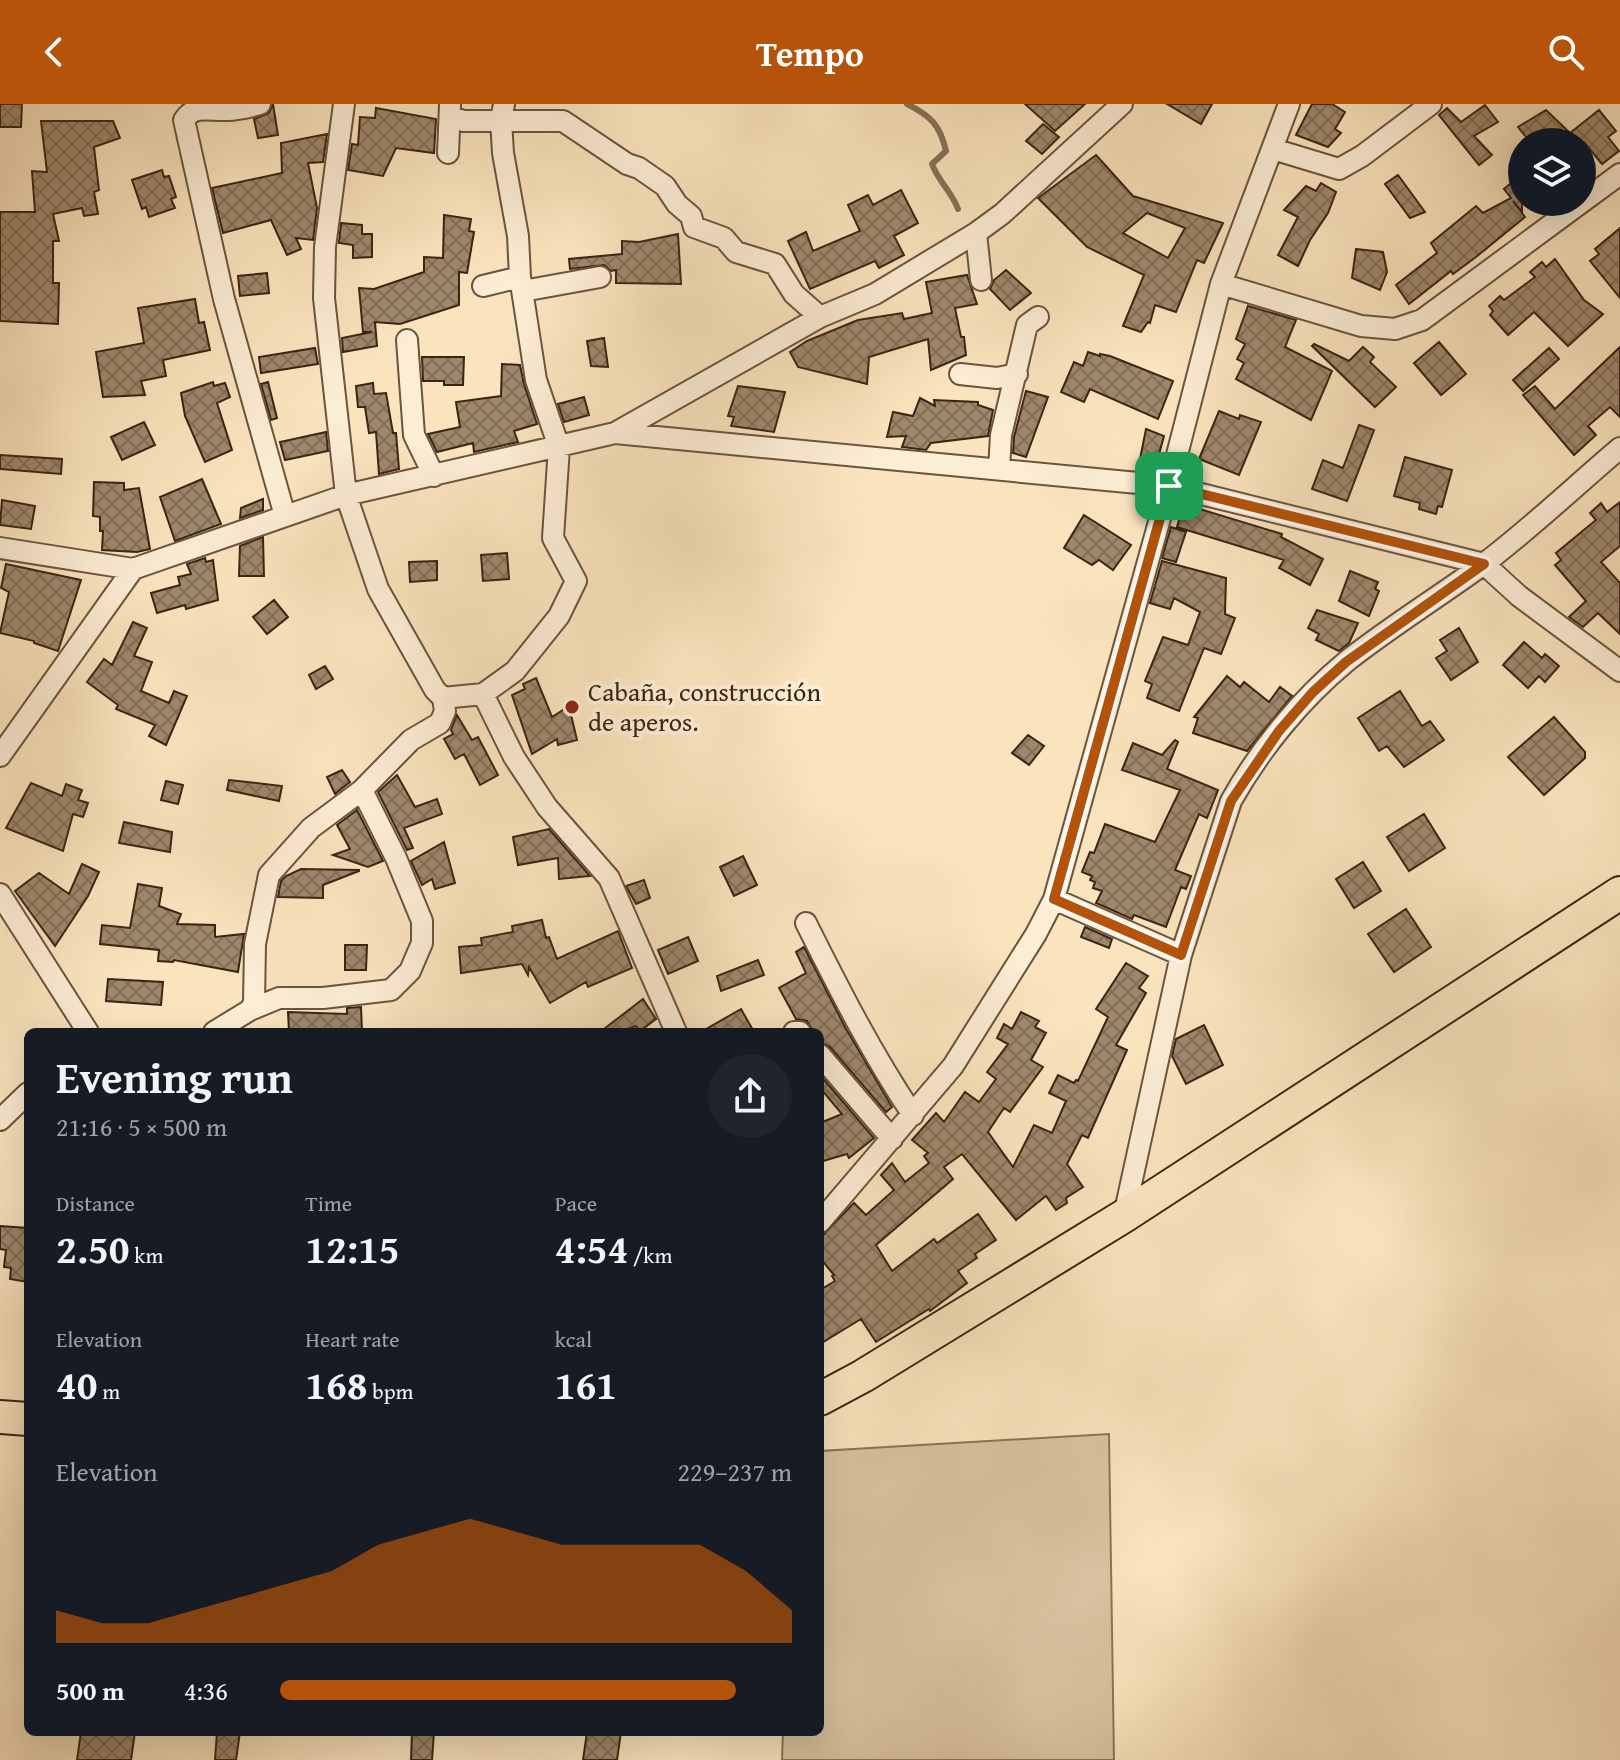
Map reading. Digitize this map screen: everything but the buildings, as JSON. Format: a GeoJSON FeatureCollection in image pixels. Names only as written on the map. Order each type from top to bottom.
{"type":"FeatureCollection","features":[{"type":"Feature","properties":{"kind":"main road"},"geometry":{"type":"LineString","coordinates":[[824,1397],[1124,1216],[1620,893]]}},
{"type":"Feature","properties":{"kind":"main road"},"geometry":{"type":"LineString","coordinates":[[0,1417],[24,1419]]}},
{"type":"Feature","properties":{"kind":"street"},"geometry":{"type":"LineString","coordinates":[[172,104],[186,136]]}},
{"type":"Feature","properties":{"kind":"street"},"geometry":{"type":"LineString","coordinates":[[260,104],[228,110],[201,109],[188,113],[184,120],[224,299],[285,516]]}},
{"type":"Feature","properties":{"kind":"street"},"geometry":{"type":"LineString","coordinates":[[250,1010],[254,1003],[255,944],[269,875],[311,828],[362,790],[400,750],[440,723],[445,711],[443,698],[435,690],[378,589],[346,495],[324,298],[325,247],[344,104]]}},
{"type":"Feature","properties":{"kind":"street"},"geometry":{"type":"LineString","coordinates":[[0,548],[133,569],[346,495],[615,433],[820,317],[875,294],[976,233],[1002,214],[1122,104]]}},
{"type":"Feature","properties":{"kind":"street"},"geometry":{"type":"LineString","coordinates":[[824,1217],[953,1066],[1036,934],[1054,899],[1169,486],[1221,284],[1289,104]]}},
{"type":"Feature","properties":{"kind":"street"},"geometry":{"type":"LineString","coordinates":[[1273,149],[1339,169],[1362,156],[1431,104]]}},
{"type":"Feature","properties":{"kind":"street"},"geometry":{"type":"LineString","coordinates":[[450,110],[463,121],[503,112],[559,112],[627,164],[639,168],[665,186],[677,204],[691,216],[694,227],[724,238],[736,252],[775,264],[794,294],[820,317]]}},
{"type":"Feature","properties":{"kind":"street"},"geometry":{"type":"LineString","coordinates":[[448,153],[450,110]]}},
{"type":"Feature","properties":{"kind":"street"},"geometry":{"type":"LineString","coordinates":[[443,698],[483,694],[515,671],[559,616],[576,581],[553,538],[559,447],[536,380],[518,236],[508,192],[503,112]]}},
{"type":"Feature","properties":{"kind":"street"},"geometry":{"type":"LineString","coordinates":[[1596,192],[1620,174]]}},
{"type":"Feature","properties":{"kind":"street"},"geometry":{"type":"LineString","coordinates":[[1221,284],[1361,326],[1395,329],[1422,320],[1563,216]]}},
{"type":"Feature","properties":{"kind":"street"},"geometry":{"type":"LineString","coordinates":[[976,233],[981,280]]}},
{"type":"Feature","properties":{"kind":"street"},"geometry":{"type":"LineString","coordinates":[[483,286],[600,277]]}},
{"type":"Feature","properties":{"kind":"street"},"geometry":{"type":"LineString","coordinates":[[999,469],[1001,435],[1027,325],[1038,317]]}},
{"type":"Feature","properties":{"kind":"street"},"geometry":{"type":"LineString","coordinates":[[407,340],[414,435],[434,476]]}},
{"type":"Feature","properties":{"kind":"street"},"geometry":{"type":"LineString","coordinates":[[960,374],[997,378],[1017,374]]}},
{"type":"Feature","properties":{"kind":"street"},"geometry":{"type":"LineString","coordinates":[[615,433],[1169,486],[1484,564],[1519,596],[1620,671]]}},
{"type":"Feature","properties":{"kind":"street"},"geometry":{"type":"LineString","coordinates":[[1124,1216],[1181,955],[1231,801],[1279,731],[1313,692],[1346,662],[1484,564],[1620,448]]}},
{"type":"Feature","properties":{"kind":"street"},"geometry":{"type":"LineString","coordinates":[[0,756],[133,569]]}},
{"type":"Feature","properties":{"kind":"street"},"geometry":{"type":"LineString","coordinates":[[483,694],[514,757],[547,807],[609,878],[674,1028]]}},
{"type":"Feature","properties":{"kind":"street"},"geometry":{"type":"LineString","coordinates":[[221,1028],[250,1010],[279,998],[323,998],[391,990],[410,971],[422,943],[422,921],[396,858],[362,790]]}},
{"type":"Feature","properties":{"kind":"street"},"geometry":{"type":"LineString","coordinates":[[0,894],[85,1028]]}},
{"type":"Feature","properties":{"kind":"street"},"geometry":{"type":"LineString","coordinates":[[1054,899],[1181,955]]}},
{"type":"Feature","properties":{"kind":"street"},"geometry":{"type":"LineString","coordinates":[[806,923],[848,1007],[913,1115]]}},
{"type":"Feature","properties":{"kind":"street"},"geometry":{"type":"LineString","coordinates":[[824,1060],[892,1139]]}},
{"type":"Feature","properties":{"kind":"street"},"geometry":{"type":"LineString","coordinates":[[0,1120],[24,1097]]}},
{"type":"Feature","properties":{"kind":"shaded area"},"geometry":{"type":"Polygon","coordinates":[[[1109,1434],[1114,1760],[782,1760],[783,1736],[824,1736],[824,1451],[1109,1434]]]}},
{"type":"Feature","properties":{"kind":"waterway"},"geometry":{"type":"LineString","coordinates":[[907,104],[928,117],[941,134],[946,151],[932,164],[958,209]]}},
{"type":"Feature","properties":{"kind":"place","name":"Cabaña, construcción de aperos."},"geometry":{"type":"Point","coordinates":[572,707]}},
{"type":"Feature","properties":{"kind":"route"},"geometry":{"type":"LineString","coordinates":[[1169,486],[1484,564],[1346,662],[1313,692],[1279,731],[1231,801],[1181,955],[1054,899],[1169,486]]}}]}
